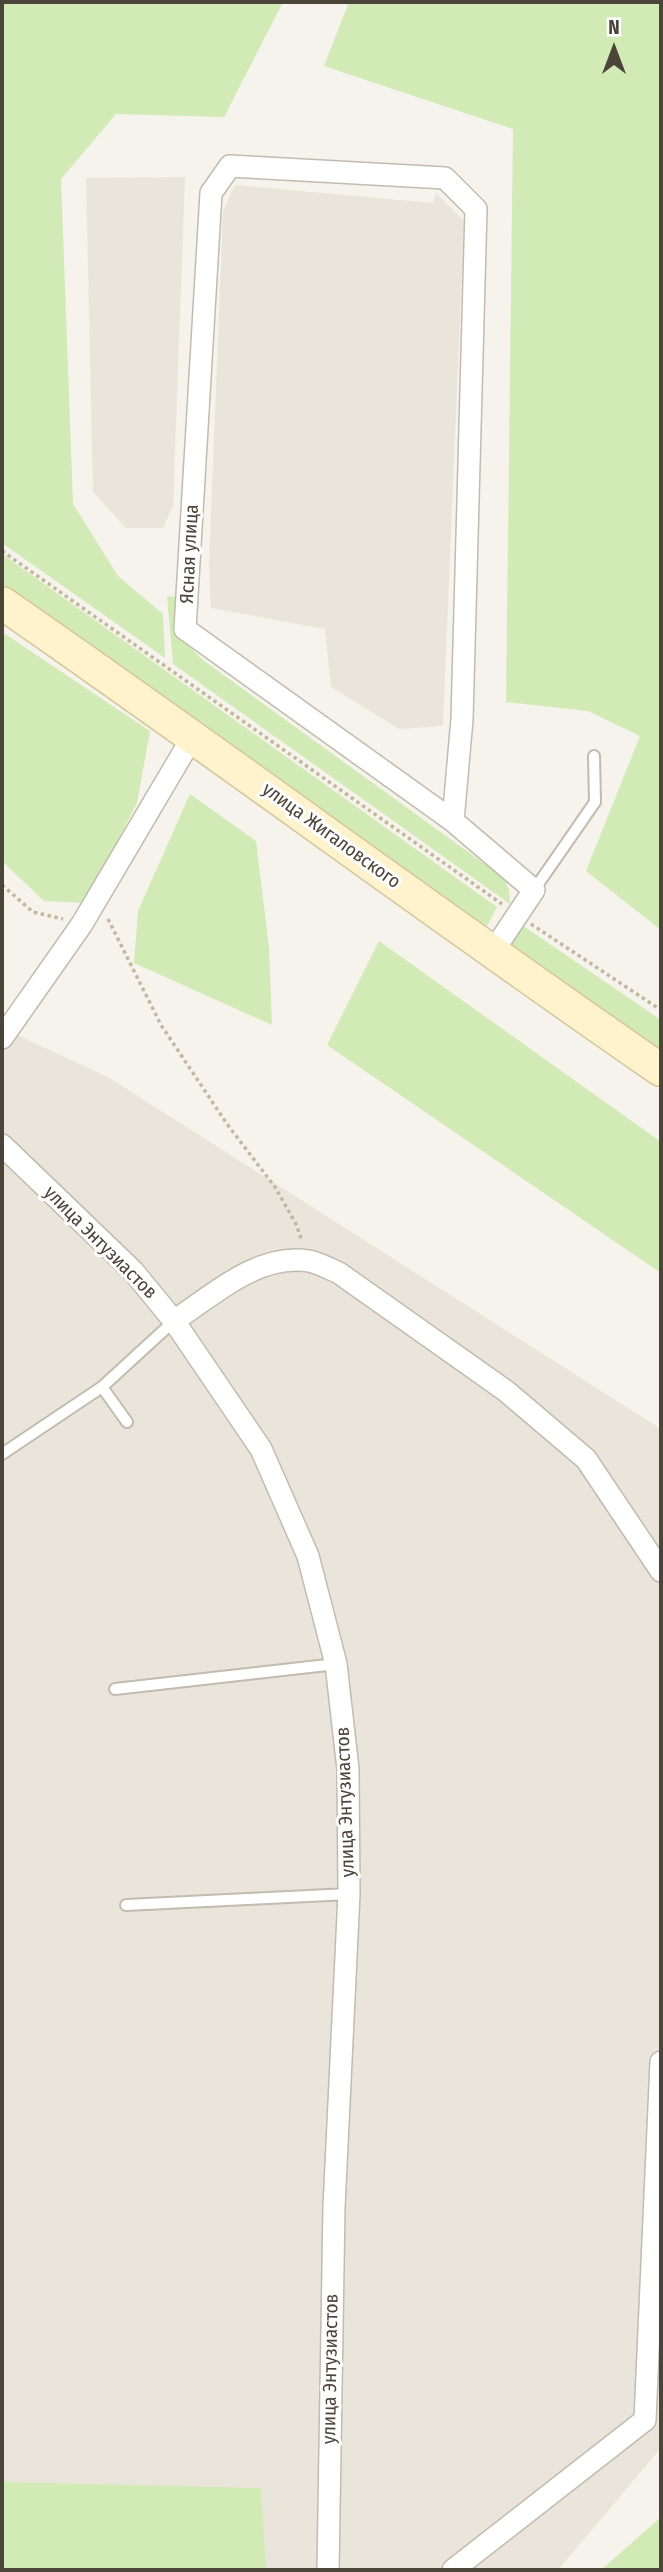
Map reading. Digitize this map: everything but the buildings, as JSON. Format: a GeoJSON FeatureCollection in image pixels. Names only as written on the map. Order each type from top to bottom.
{"type":"FeatureCollection","features":[{"type":"Feature","properties":{"kind":"main road","name":"улица Жигаловского"},"geometry":{"type":"LineString","coordinates":[[2,603],[193,736],[492,953],[661,1070]]}},
{"type":"Feature","properties":{"kind":"street","name":"Ясная улица"},"geometry":{"type":"LineString","coordinates":[[453,821],[462,719],[476,209],[445,178],[230,166],[211,193],[185,629],[453,821],[534,890]]}},
{"type":"Feature","properties":{"kind":"street"},"geometry":{"type":"LineString","coordinates":[[2,1038],[82,924],[193,736]]}},
{"type":"Feature","properties":{"kind":"street"},"geometry":{"type":"LineString","coordinates":[[492,953],[534,890]]}},
{"type":"Feature","properties":{"kind":"street","name":"улица Энтузиастов"},"geometry":{"type":"LineString","coordinates":[[2,1145],[133,1271],[174,1321],[261,1449],[308,1556],[336,1664],[348,1769],[349,1894],[334,2207],[328,2570]]}},
{"type":"Feature","properties":{"kind":"street"},"geometry":{"type":"LineString","coordinates":[[174,1321],[249,1271],[277,1262],[310,1261],[339,1273],[506,1391],[586,1460],[661,1571]]}},
{"type":"Feature","properties":{"kind":"street"},"geometry":{"type":"LineString","coordinates":[[453,2570],[645,2420],[661,2062]]}},
{"type":"Feature","properties":{"kind":"lane"},"geometry":{"type":"LineString","coordinates":[[534,890],[595,802],[594,756]]}},
{"type":"Feature","properties":{"kind":"lane"},"geometry":{"type":"LineString","coordinates":[[2,1454],[102,1387],[174,1321]]}},
{"type":"Feature","properties":{"kind":"lane"},"geometry":{"type":"LineString","coordinates":[[102,1387],[127,1422]]}},
{"type":"Feature","properties":{"kind":"lane"},"geometry":{"type":"LineString","coordinates":[[115,1689],[336,1664]]}},
{"type":"Feature","properties":{"kind":"lane"},"geometry":{"type":"LineString","coordinates":[[126,1905],[349,1894]]}},
{"type":"Feature","properties":{"kind":"path"},"geometry":{"type":"LineString","coordinates":[[2,551],[516,914],[661,1010]]}},
{"type":"Feature","properties":{"kind":"path"},"geometry":{"type":"LineString","coordinates":[[2,885],[33,912],[82,924]]}},
{"type":"Feature","properties":{"kind":"path"},"geometry":{"type":"LineString","coordinates":[[97,898],[161,1025],[227,1124],[275,1186],[296,1224],[310,1261]]}},
{"type":"Feature","properties":{"kind":"shaded area"},"geometry":{"type":"Polygon","coordinates":[[[185,177],[173,506],[163,528],[126,528],[93,492],[86,178],[185,177]]]}},
{"type":"Feature","properties":{"kind":"shaded area"},"geometry":{"type":"Polygon","coordinates":[[[235,185],[433,203],[436,193],[464,221],[443,726],[399,729],[331,687],[325,629],[211,608],[209,564],[223,211],[235,185]]]}},
{"type":"Feature","properties":{"kind":"shaded area"},"geometry":{"type":"Polygon","coordinates":[[[2,1028],[108,1077],[661,1429],[661,2448],[558,2570],[2,2570],[2,1028]]]}},
{"type":"Feature","properties":{"kind":"green space"},"geometry":{"type":"Polygon","coordinates":[[[2,2],[283,2],[224,117],[116,114],[61,179],[73,504],[118,576],[163,614],[165,658],[2,543],[2,2]]]}},
{"type":"Feature","properties":{"kind":"green space"},"geometry":{"type":"Polygon","coordinates":[[[349,2],[661,2],[661,930],[586,871],[640,736],[588,711],[506,702],[513,129],[324,66],[349,2]]]}},
{"type":"Feature","properties":{"kind":"green space"},"geometry":{"type":"Polygon","coordinates":[[[2,554],[497,907],[485,930],[2,588],[2,554]]]}},
{"type":"Feature","properties":{"kind":"green space"},"geometry":{"type":"Polygon","coordinates":[[[167,596],[181,598],[183,635],[198,655],[504,878],[509,890],[510,904],[173,664],[167,596]]]}},
{"type":"Feature","properties":{"kind":"green space"},"geometry":{"type":"Polygon","coordinates":[[[2,632],[150,731],[137,803],[86,903],[44,901],[2,861],[2,632]]]}},
{"type":"Feature","properties":{"kind":"green space"},"geometry":{"type":"Polygon","coordinates":[[[190,794],[256,841],[269,947],[272,1025],[134,963],[138,911],[190,794]]]}},
{"type":"Feature","properties":{"kind":"green space"},"geometry":{"type":"Polygon","coordinates":[[[519,923],[661,1020],[661,1052],[509,953],[507,939],[519,923]]]}},
{"type":"Feature","properties":{"kind":"green space"},"geometry":{"type":"Polygon","coordinates":[[[379,941],[661,1142],[661,1273],[327,1045],[379,941]]]}},
{"type":"Feature","properties":{"kind":"green space"},"geometry":{"type":"Polygon","coordinates":[[[2,2482],[261,2488],[266,2570],[2,2570],[2,2482]]]}},
{"type":"Feature","properties":{"kind":"green space"},"geometry":{"type":"Polygon","coordinates":[[[661,2517],[661,2570],[601,2570],[661,2517]]]}}]}
